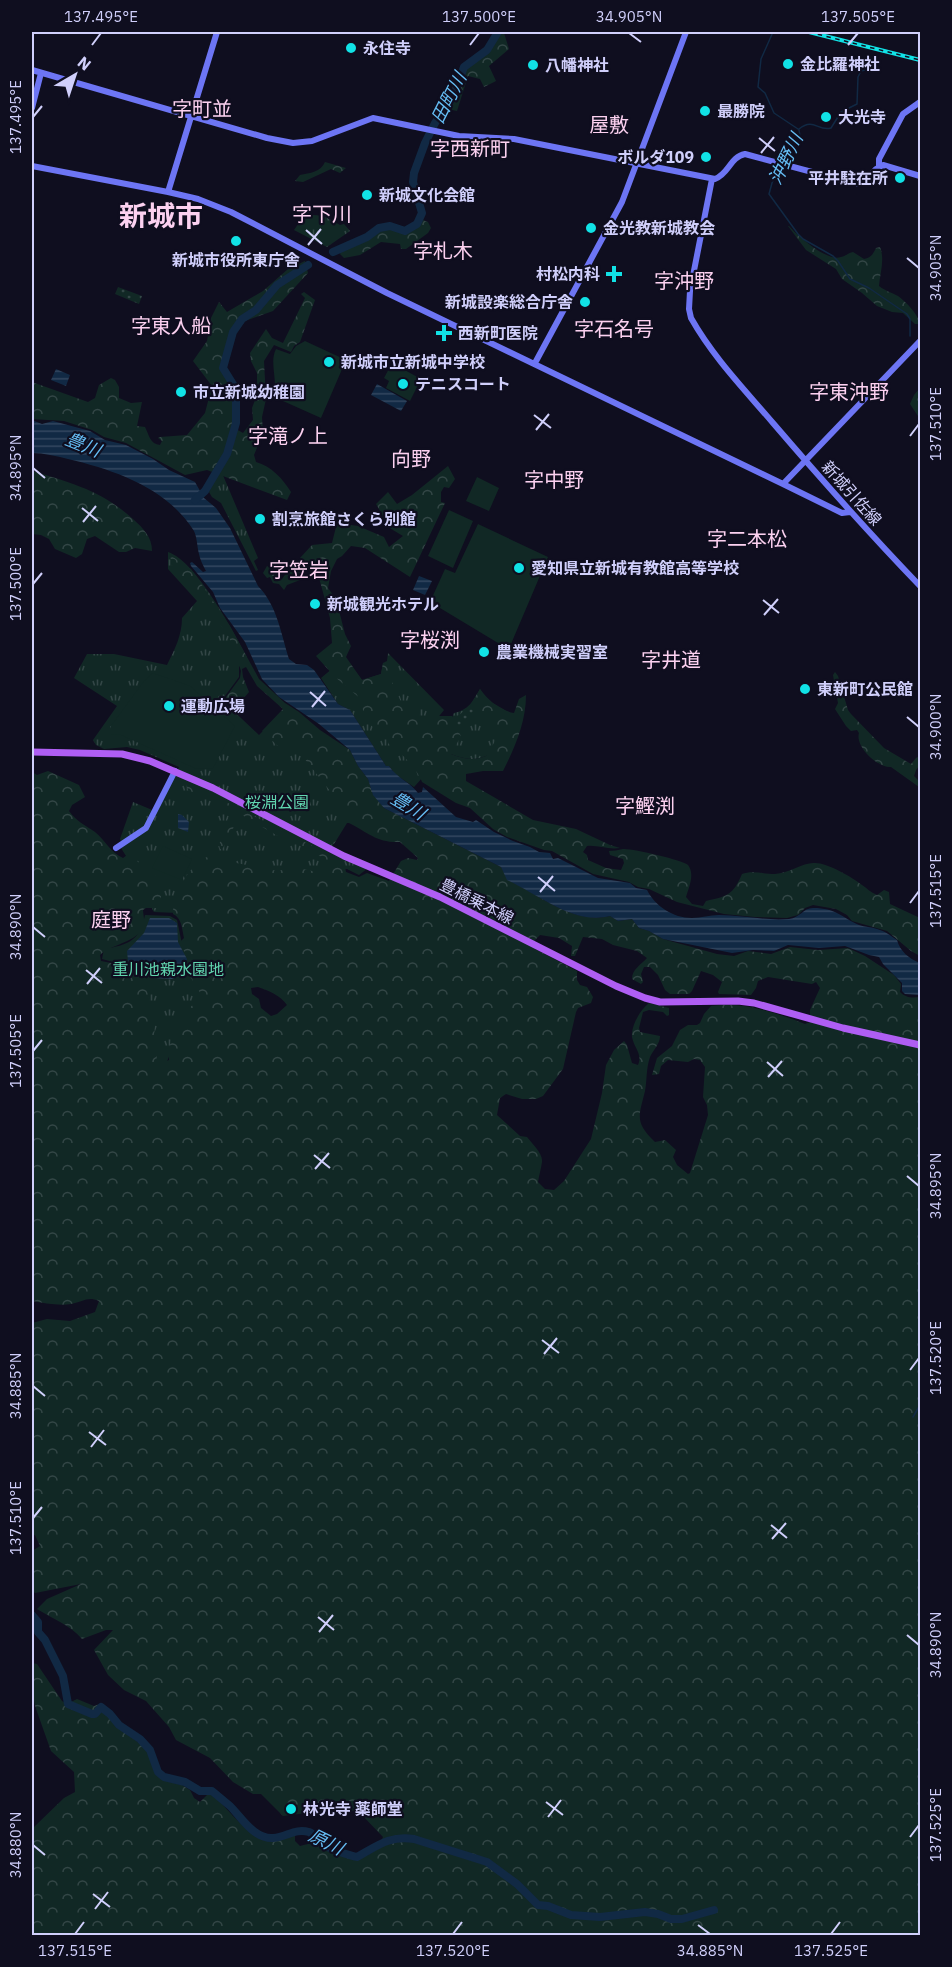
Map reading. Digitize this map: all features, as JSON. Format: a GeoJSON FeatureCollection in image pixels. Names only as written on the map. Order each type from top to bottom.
{"type":"FeatureCollection","features":[{"type":"Feature","properties":{"kind":"main road","name":"豊橋乗本線"},"geometry":{"type":"LineString","coordinates":[[32,752],[122,754],[141,758],[175,771],[213,788],[344,856],[440,897],[606,981],[645,998],[673,1003],[719,1001],[754,1003],[843,1028],[921,1045]]}},
{"type":"Feature","properties":{"kind":"street"},"geometry":{"type":"LineString","coordinates":[[168,192],[217,32]]}},
{"type":"Feature","properties":{"kind":"street"},"geometry":{"type":"LineString","coordinates":[[535,363],[622,202],[686,32]]}},
{"type":"Feature","properties":{"kind":"street"},"geometry":{"type":"LineString","coordinates":[[32,70],[267,138],[293,143],[312,141],[373,117],[459,136],[514,139],[712,179],[722,177],[740,154],[862,184],[879,166],[879,159],[903,114],[921,102]]}},
{"type":"Feature","properties":{"kind":"street"},"geometry":{"type":"LineString","coordinates":[[32,108],[41,73]]}},
{"type":"Feature","properties":{"kind":"street"},"geometry":{"type":"LineString","coordinates":[[32,166],[168,192],[231,212],[387,293],[842,513],[850,512]]}},
{"type":"Feature","properties":{"kind":"street"},"geometry":{"type":"LineString","coordinates":[[879,166],[890,166],[921,176]]}},
{"type":"Feature","properties":{"kind":"street"},"geometry":{"type":"LineString","coordinates":[[712,179],[690,291],[689,309],[692,318],[723,364],[805,460],[783,484]]}},
{"type":"Feature","properties":{"kind":"street","name":"新城引佐線"},"geometry":{"type":"LineString","coordinates":[[918,343],[805,460],[850,512],[921,586]]}},
{"type":"Feature","properties":{"kind":"street"},"geometry":{"type":"LineString","coordinates":[[116,848],[146,828],[175,771]]}},
{"type":"Feature","properties":{"kind":"green space"},"geometry":{"type":"Polygon","coordinates":[[[504,33],[509,49],[489,66],[496,81],[484,87],[480,79],[468,76],[457,111],[448,109],[457,94],[467,68],[487,54],[499,35],[504,33]]]}},
{"type":"Feature","properties":{"kind":"green space"},"geometry":{"type":"Polygon","coordinates":[[[325,162],[346,168],[340,173],[331,169],[303,182],[295,181],[300,175],[318,170],[325,162]]]}},
{"type":"Feature","properties":{"kind":"green space"},"geometry":{"type":"Polygon","coordinates":[[[312,215],[324,217],[340,225],[344,224],[350,231],[327,247],[294,230],[301,220],[312,215]]]}},
{"type":"Feature","properties":{"kind":"green space"},"geometry":{"type":"Polygon","coordinates":[[[423,220],[428,222],[431,228],[428,233],[406,249],[401,249],[400,244],[381,242],[360,255],[344,258],[340,254],[351,244],[383,228],[406,232],[419,226],[423,220]]]}},
{"type":"Feature","properties":{"kind":"green space"},"geometry":{"type":"Polygon","coordinates":[[[788,226],[813,247],[835,258],[853,252],[864,259],[880,247],[882,261],[879,286],[905,302],[914,312],[920,324],[915,324],[903,313],[892,312],[877,306],[842,279],[836,269],[806,250],[788,226]]]}},
{"type":"Feature","properties":{"kind":"green space"},"geometry":{"type":"Polygon","coordinates":[[[305,261],[308,273],[273,311],[245,321],[236,334],[226,369],[234,389],[238,413],[236,429],[243,433],[253,420],[252,408],[257,395],[257,373],[250,353],[266,329],[272,338],[283,343],[305,298],[301,294],[304,292],[315,300],[300,342],[291,352],[274,345],[264,361],[266,399],[262,417],[263,433],[254,455],[256,462],[272,470],[288,487],[291,492],[287,500],[207,470],[185,475],[126,443],[64,421],[32,419],[32,382],[88,402],[95,398],[99,385],[111,378],[119,387],[119,398],[131,403],[142,402],[137,426],[145,427],[154,443],[160,445],[162,441],[158,438],[160,437],[187,435],[205,413],[212,386],[193,361],[207,341],[211,318],[219,302],[227,312],[263,291],[288,269],[305,261]]]}},
{"type":"Feature","properties":{"kind":"green space"},"geometry":{"type":"Polygon","coordinates":[[[118,287],[142,296],[139,304],[115,294],[118,287]]]}},
{"type":"Feature","properties":{"kind":"green space"},"geometry":{"type":"Polygon","coordinates":[[[305,341],[346,360],[321,418],[274,397],[273,360],[276,349],[290,354],[296,346],[305,341]]]}},
{"type":"Feature","properties":{"kind":"green space","name":"テニスコート"},"geometry":{"type":"Polygon","coordinates":[[[392,363],[421,379],[410,401],[386,388],[389,381],[384,378],[392,363]]]}},
{"type":"Feature","properties":{"kind":"green space"},"geometry":{"type":"Polygon","coordinates":[[[920,388],[920,419],[910,404],[920,388]]]}},
{"type":"Feature","properties":{"kind":"green space"},"geometry":{"type":"Polygon","coordinates":[[[448,466],[455,479],[449,488],[444,487],[441,492],[441,502],[445,503],[410,577],[365,548],[351,546],[337,559],[331,571],[328,588],[336,599],[345,634],[351,646],[346,657],[362,680],[381,674],[383,663],[389,667],[389,675],[401,702],[411,703],[418,707],[420,717],[428,723],[434,716],[452,716],[452,725],[461,736],[451,754],[469,759],[486,756],[500,733],[500,728],[479,711],[469,707],[480,689],[495,704],[514,713],[519,699],[526,695],[519,734],[503,771],[466,774],[466,781],[533,820],[576,829],[620,848],[587,846],[583,852],[587,855],[588,860],[606,868],[621,870],[623,859],[610,855],[609,851],[623,849],[684,863],[688,865],[691,872],[686,897],[692,904],[703,906],[706,901],[729,894],[742,874],[750,872],[775,874],[811,863],[826,865],[877,895],[884,890],[889,892],[890,904],[920,918],[920,956],[887,931],[852,921],[836,909],[813,905],[805,908],[798,915],[787,918],[724,914],[677,902],[629,882],[593,874],[552,851],[507,837],[493,829],[470,808],[456,803],[422,782],[409,762],[390,746],[388,742],[392,736],[386,731],[376,733],[362,708],[362,700],[334,676],[316,656],[332,643],[330,618],[315,563],[311,560],[301,568],[300,580],[287,585],[284,590],[263,573],[267,566],[282,579],[292,565],[297,566],[302,561],[300,558],[312,545],[332,543],[337,523],[343,519],[344,524],[358,526],[384,537],[389,547],[403,536],[378,521],[383,516],[376,504],[388,492],[397,504],[448,466]]]}},
{"type":"Feature","properties":{"kind":"green space"},"geometry":{"type":"Polygon","coordinates":[[[32,471],[73,484],[110,501],[143,529],[149,537],[152,551],[135,548],[119,552],[95,536],[87,539],[82,554],[76,558],[55,549],[49,539],[32,534],[32,471]]]}},
{"type":"Feature","properties":{"kind":"green space"},"geometry":{"type":"Polygon","coordinates":[[[219,471],[222,473],[258,558],[254,561],[258,570],[256,571],[221,503],[209,492],[219,471]]]}},
{"type":"Feature","properties":{"kind":"green space"},"geometry":{"type":"Polygon","coordinates":[[[477,477],[499,488],[489,511],[466,501],[477,477]]]}},
{"type":"Feature","properties":{"kind":"green space"},"geometry":{"type":"Polygon","coordinates":[[[449,510],[473,521],[453,568],[428,556],[449,510]]]}},
{"type":"Feature","properties":{"kind":"green space"},"geometry":{"type":"Polygon","coordinates":[[[478,524],[548,557],[511,644],[503,646],[430,602],[445,569],[455,573],[478,524]]]}},
{"type":"Feature","properties":{"kind":"green space","name":"桜淵公園"},"geometry":{"type":"Polygon","coordinates":[[[168,552],[179,558],[202,582],[247,657],[239,667],[239,677],[222,700],[259,735],[285,709],[363,792],[329,852],[368,868],[359,875],[347,869],[312,872],[178,913],[154,912],[152,909],[152,897],[121,848],[123,845],[120,839],[133,802],[157,812],[179,767],[140,750],[127,747],[104,749],[96,745],[93,740],[117,706],[74,678],[87,654],[114,654],[167,665],[179,636],[182,618],[197,601],[168,569],[168,552]]]}},
{"type":"Feature","properties":{"kind":"green space"},"geometry":{"type":"Polygon","coordinates":[[[170,555],[191,569],[230,626],[259,679],[285,703],[350,750],[368,779],[373,794],[384,808],[501,867],[508,880],[570,913],[596,918],[610,916],[618,921],[632,919],[639,928],[663,939],[717,954],[734,956],[748,951],[771,954],[790,947],[818,950],[848,948],[894,975],[901,984],[902,994],[909,997],[920,997],[920,1935],[32,1935],[34,1827],[64,1798],[75,1792],[74,1772],[51,1751],[35,1706],[32,1689],[32,1663],[37,1664],[62,1701],[67,1704],[77,1699],[94,1706],[99,1704],[105,1706],[112,1711],[129,1734],[146,1750],[153,1762],[155,1774],[169,1782],[182,1785],[190,1790],[194,1798],[200,1802],[208,1794],[214,1796],[239,1822],[257,1835],[267,1839],[279,1839],[291,1835],[295,1836],[295,1841],[300,1846],[316,1843],[347,1857],[355,1858],[374,1851],[383,1837],[362,1815],[346,1808],[283,1816],[261,1794],[253,1794],[233,1782],[210,1758],[176,1740],[169,1727],[146,1701],[124,1690],[108,1675],[94,1650],[113,1630],[106,1630],[82,1639],[67,1626],[37,1609],[47,1599],[81,1584],[35,1593],[32,1590],[32,1551],[40,1546],[35,1535],[32,1536],[32,1323],[47,1319],[70,1321],[95,1312],[99,1301],[88,1299],[62,1305],[32,1301],[32,772],[37,775],[48,771],[79,785],[85,797],[72,805],[69,811],[119,856],[123,858],[130,853],[146,871],[157,876],[161,897],[158,908],[143,910],[143,927],[139,933],[100,955],[101,961],[127,966],[143,975],[155,1021],[154,1043],[157,1060],[162,1063],[169,1060],[173,1034],[181,1017],[201,1000],[202,996],[190,976],[188,960],[180,942],[184,938],[181,924],[173,914],[179,890],[193,867],[205,857],[278,871],[294,867],[312,871],[329,868],[329,862],[312,851],[301,851],[297,840],[281,838],[242,815],[223,848],[220,849],[219,845],[231,810],[188,790],[186,784],[189,783],[344,862],[346,872],[359,877],[367,873],[389,881],[401,861],[418,858],[400,842],[373,837],[349,823],[334,844],[328,840],[343,821],[346,811],[300,753],[297,745],[279,747],[262,731],[283,709],[257,686],[246,667],[242,669],[249,692],[236,707],[226,700],[240,678],[241,671],[227,632],[174,575],[170,555]],[[540,935],[535,940],[535,949],[577,971],[577,980],[580,985],[587,987],[593,997],[591,1003],[578,1008],[563,1069],[543,1096],[536,1099],[522,1099],[506,1094],[500,1098],[497,1115],[520,1136],[527,1137],[541,1155],[538,1182],[545,1189],[554,1190],[564,1181],[591,1139],[606,1065],[614,1050],[624,1041],[632,1063],[638,1065],[638,1051],[632,1033],[637,1018],[649,1003],[669,1008],[669,1015],[649,1010],[643,1012],[640,1032],[660,1036],[651,1054],[647,1070],[640,1113],[641,1124],[655,1142],[665,1140],[676,1150],[673,1157],[677,1165],[688,1174],[708,1115],[703,1097],[705,1067],[700,1060],[694,1059],[688,1062],[668,1060],[661,1066],[659,1074],[652,1075],[657,1058],[672,1046],[680,1030],[688,1025],[700,1023],[711,1006],[736,1005],[771,1012],[805,1024],[810,1022],[810,1010],[820,988],[816,982],[812,984],[768,977],[758,981],[751,995],[719,994],[722,982],[713,975],[701,971],[689,994],[670,994],[650,967],[644,967],[641,984],[632,979],[635,970],[647,958],[637,951],[613,945],[602,939],[583,937],[575,956],[571,956],[572,946],[559,938],[540,935]],[[258,987],[251,988],[252,994],[259,999],[261,1008],[271,1016],[287,1005],[278,996],[258,987]]]}},
{"type":"Feature","properties":{"kind":"green space"},"geometry":{"type":"Polygon","coordinates":[[[388,653],[444,710],[436,720],[449,724],[454,713],[470,705],[480,689],[486,699],[520,719],[486,756],[468,759],[451,754],[432,767],[414,787],[395,774],[389,766],[386,766],[350,710],[338,704],[321,678],[345,658],[362,680],[381,674],[388,653]]]}},
{"type":"Feature","properties":{"kind":"green space"},"geometry":{"type":"Polygon","coordinates":[[[835,672],[848,710],[884,748],[911,764],[920,756],[920,765],[914,776],[920,782],[920,787],[891,767],[880,764],[869,756],[860,744],[857,730],[851,731],[846,726],[835,709],[838,703],[833,675],[835,672]]]}},
{"type":"Feature","properties":{"kind":"green space","name":"運動広場"},"geometry":{"type":"Polygon","coordinates":[[[153,673],[190,686],[235,726],[213,768],[197,769],[121,735],[111,734],[111,726],[144,681],[153,673]]]}},
{"type":"Feature","properties":{"kind":"green space"},"geometry":{"type":"Polygon","coordinates":[[[469,707],[474,711],[460,729],[453,723],[454,719],[469,707]]]}},
{"type":"Feature","properties":{"kind":"green space"},"geometry":{"type":"Polygon","coordinates":[[[163,846],[192,859],[182,880],[152,868],[163,846]]]}},
{"type":"Feature","properties":{"kind":"green space","name":"重川池親水園地"},"geometry":{"type":"Polygon","coordinates":[[[145,915],[170,916],[177,920],[182,944],[203,995],[166,1064],[158,1072],[135,971],[125,965],[102,959],[104,949],[120,946],[136,936],[145,915]]]}},
{"type":"Feature","properties":{"kind":"water"},"geometry":{"type":"Polygon","coordinates":[[[56,369],[70,375],[66,386],[51,380],[56,369]]]}},
{"type":"Feature","properties":{"kind":"water"},"geometry":{"type":"Polygon","coordinates":[[[377,384],[407,401],[401,411],[371,395],[377,384]]]}},
{"type":"Feature","properties":{"kind":"water","name":"豊川"},"geometry":{"type":"Polygon","coordinates":[[[32,420],[42,424],[53,421],[90,431],[105,440],[126,445],[195,482],[204,498],[216,508],[230,528],[258,586],[270,602],[278,620],[289,659],[314,670],[338,704],[350,710],[386,766],[389,766],[418,793],[422,792],[423,787],[456,817],[473,822],[476,820],[513,841],[539,852],[550,853],[553,859],[558,858],[598,878],[630,883],[636,888],[647,890],[660,906],[678,916],[692,918],[719,915],[789,919],[810,908],[833,911],[859,925],[880,930],[897,940],[900,948],[906,954],[920,963],[920,995],[905,994],[902,991],[902,983],[879,957],[845,946],[819,948],[788,945],[774,951],[753,950],[732,953],[663,939],[639,928],[632,919],[618,921],[610,916],[596,918],[570,913],[507,880],[501,867],[384,808],[373,795],[368,779],[350,750],[319,724],[279,697],[262,679],[245,642],[220,608],[213,592],[191,566],[192,562],[203,572],[206,571],[200,558],[194,531],[183,516],[155,492],[121,475],[68,459],[32,453],[32,420]]]}},
{"type":"Feature","properties":{"kind":"water"},"geometry":{"type":"Polygon","coordinates":[[[419,576],[432,581],[425,595],[413,590],[419,576]]]}},
{"type":"Feature","properties":{"kind":"water"},"geometry":{"type":"Polygon","coordinates":[[[178,814],[189,822],[188,832],[178,828],[178,814]]]}},
{"type":"Feature","properties":{"kind":"water"},"geometry":{"type":"Polygon","coordinates":[[[150,918],[169,918],[177,923],[178,942],[187,959],[184,974],[172,979],[153,978],[145,975],[140,967],[128,961],[127,951],[144,933],[150,918]]]}},
{"type":"Feature","properties":{"kind":"waterway","name":"田町川"},"geometry":{"type":"LineString","coordinates":[[333,252],[367,237],[379,228],[390,226],[405,231],[417,224],[422,213],[413,182],[425,143],[435,123],[453,97],[464,67],[487,50],[498,32]]}},
{"type":"Feature","properties":{"kind":"waterway"},"geometry":{"type":"LineString","coordinates":[[773,32],[761,59],[758,87],[765,93],[774,113],[798,129]]}},
{"type":"Feature","properties":{"kind":"waterway","name":"沖野川"},"geometry":{"type":"LineString","coordinates":[[799,129],[808,124],[831,128],[841,112],[857,104],[858,77],[861,71],[865,70]]}},
{"type":"Feature","properties":{"kind":"waterway","name":"沖野川"},"geometry":{"type":"LineString","coordinates":[[782,161],[800,136],[799,130]]}},
{"type":"Feature","properties":{"kind":"waterway","name":"沖野川"},"geometry":{"type":"LineString","coordinates":[[780,166],[769,194],[798,234],[833,256],[850,279],[869,288],[907,314],[910,319],[910,336]]}},
{"type":"Feature","properties":{"kind":"waterway","name":"田町川"},"geometry":{"type":"LineString","coordinates":[[195,500],[205,491],[227,454],[236,423],[236,389],[223,368],[233,332],[242,319],[256,310],[277,285],[308,265]]}},
{"type":"Feature","properties":{"kind":"waterway"},"geometry":{"type":"LineString","coordinates":[[913,1417],[920,1405]]}},
{"type":"Feature","properties":{"kind":"waterway","name":"原川"},"geometry":{"type":"LineString","coordinates":[[32,1615],[38,1622],[38,1632],[45,1640],[63,1676],[68,1704],[92,1714],[95,1714],[101,1707],[150,1750],[158,1772],[164,1777],[185,1782],[200,1791],[212,1791],[260,1835],[273,1838],[299,1831],[309,1832],[326,1846],[357,1857],[391,1840],[414,1839],[487,1862],[517,1884],[538,1905],[548,1906],[571,1915],[600,1917],[645,1912],[671,1919],[682,1919],[714,1910]]}},
{"type":"Feature","properties":{"kind":"railway"},"geometry":{"type":"LineString","coordinates":[[809,32],[920,60]]}},
{"type":"Feature","properties":{"kind":"place","name":"永住寺"},"geometry":{"type":"Point","coordinates":[351,48]}},
{"type":"Feature","properties":{"kind":"place","name":"金比羅神社"},"geometry":{"type":"Point","coordinates":[788,64]}},
{"type":"Feature","properties":{"kind":"place","name":"八幡神社"},"geometry":{"type":"Point","coordinates":[533,65]}},
{"type":"Feature","properties":{"kind":"place","name":"最勝院"},"geometry":{"type":"Point","coordinates":[705,111]}},
{"type":"Feature","properties":{"kind":"place","name":"大光寺"},"geometry":{"type":"Point","coordinates":[826,117]}},
{"type":"Feature","properties":{"kind":"place","name":"ボルダ109"},"geometry":{"type":"Point","coordinates":[706,157]}},
{"type":"Feature","properties":{"kind":"place","name":"平井駐在所"},"geometry":{"type":"Point","coordinates":[900,178]}},
{"type":"Feature","properties":{"kind":"place","name":"新城文化会館"},"geometry":{"type":"Point","coordinates":[367,195]}},
{"type":"Feature","properties":{"kind":"place","name":"金光教新城教会"},"geometry":{"type":"Point","coordinates":[591,228]}},
{"type":"Feature","properties":{"kind":"place","name":"新城市役所東庁舎"},"geometry":{"type":"Point","coordinates":[236,241]}},
{"type":"Feature","properties":{"kind":"place","name":"村松内科"},"geometry":{"type":"Point","coordinates":[614,274]}},
{"type":"Feature","properties":{"kind":"place","name":"新城設楽総合庁舎"},"geometry":{"type":"Point","coordinates":[585,302]}},
{"type":"Feature","properties":{"kind":"place","name":"西新町医院"},"geometry":{"type":"Point","coordinates":[444,333]}},
{"type":"Feature","properties":{"kind":"place","name":"新城市立新城中学校"},"geometry":{"type":"Point","coordinates":[329,362]}},
{"type":"Feature","properties":{"kind":"place","name":"テニスコート"},"geometry":{"type":"Point","coordinates":[403,384]}},
{"type":"Feature","properties":{"kind":"place","name":"市立新城幼稚園"},"geometry":{"type":"Point","coordinates":[181,392]}},
{"type":"Feature","properties":{"kind":"place","name":"割烹旅館さくら別館"},"geometry":{"type":"Point","coordinates":[260,519]}},
{"type":"Feature","properties":{"kind":"place","name":"愛知県立新城有教館高等学校"},"geometry":{"type":"Point","coordinates":[519,568]}},
{"type":"Feature","properties":{"kind":"place","name":"新城観光ホテル"},"geometry":{"type":"Point","coordinates":[315,604]}},
{"type":"Feature","properties":{"kind":"place","name":"農業機械実習室"},"geometry":{"type":"Point","coordinates":[484,652]}},
{"type":"Feature","properties":{"kind":"place","name":"東新町公民館"},"geometry":{"type":"Point","coordinates":[805,689]}},
{"type":"Feature","properties":{"kind":"place","name":"運動広場"},"geometry":{"type":"Point","coordinates":[169,706]}},
{"type":"Feature","properties":{"kind":"place","name":"林光寺 薬師堂"},"geometry":{"type":"Point","coordinates":[291,1809]}},
{"type":"Feature","properties":{"kind":"district","name":"字町並"},"geometry":{"type":"Point","coordinates":[202,109]}},
{"type":"Feature","properties":{"kind":"district","name":"屋敷"},"geometry":{"type":"Point","coordinates":[609,125]}},
{"type":"Feature","properties":{"kind":"district","name":"字西新町"},"geometry":{"type":"Point","coordinates":[470,149]}},
{"type":"Feature","properties":{"kind":"district","name":"字下川"},"geometry":{"type":"Point","coordinates":[322,214]}},
{"type":"Feature","properties":{"kind":"district","name":"新城市"},"geometry":{"type":"Point","coordinates":[161,216]}},
{"type":"Feature","properties":{"kind":"district","name":"字札木"},"geometry":{"type":"Point","coordinates":[443,251]}},
{"type":"Feature","properties":{"kind":"district","name":"字沖野"},"geometry":{"type":"Point","coordinates":[684,281]}},
{"type":"Feature","properties":{"kind":"district","name":"字東入船"},"geometry":{"type":"Point","coordinates":[171,326]}},
{"type":"Feature","properties":{"kind":"district","name":"字石名号"},"geometry":{"type":"Point","coordinates":[614,329]}},
{"type":"Feature","properties":{"kind":"district","name":"字東沖野"},"geometry":{"type":"Point","coordinates":[849,392]}},
{"type":"Feature","properties":{"kind":"district","name":"字滝ノ上"},"geometry":{"type":"Point","coordinates":[288,436]}},
{"type":"Feature","properties":{"kind":"district","name":"向野"},"geometry":{"type":"Point","coordinates":[411,459]}},
{"type":"Feature","properties":{"kind":"district","name":"字中野"},"geometry":{"type":"Point","coordinates":[554,480]}},
{"type":"Feature","properties":{"kind":"district","name":"字二本松"},"geometry":{"type":"Point","coordinates":[747,539]}},
{"type":"Feature","properties":{"kind":"district","name":"字笠岩"},"geometry":{"type":"Point","coordinates":[299,570]}},
{"type":"Feature","properties":{"kind":"district","name":"字桜渕"},"geometry":{"type":"Point","coordinates":[430,640]}},
{"type":"Feature","properties":{"kind":"district","name":"字井道"},"geometry":{"type":"Point","coordinates":[671,660]}},
{"type":"Feature","properties":{"kind":"district","name":"字鰹渕"},"geometry":{"type":"Point","coordinates":[645,806]}},
{"type":"Feature","properties":{"kind":"district","name":"庭野"},"geometry":{"type":"Point","coordinates":[111,920]}}]}
